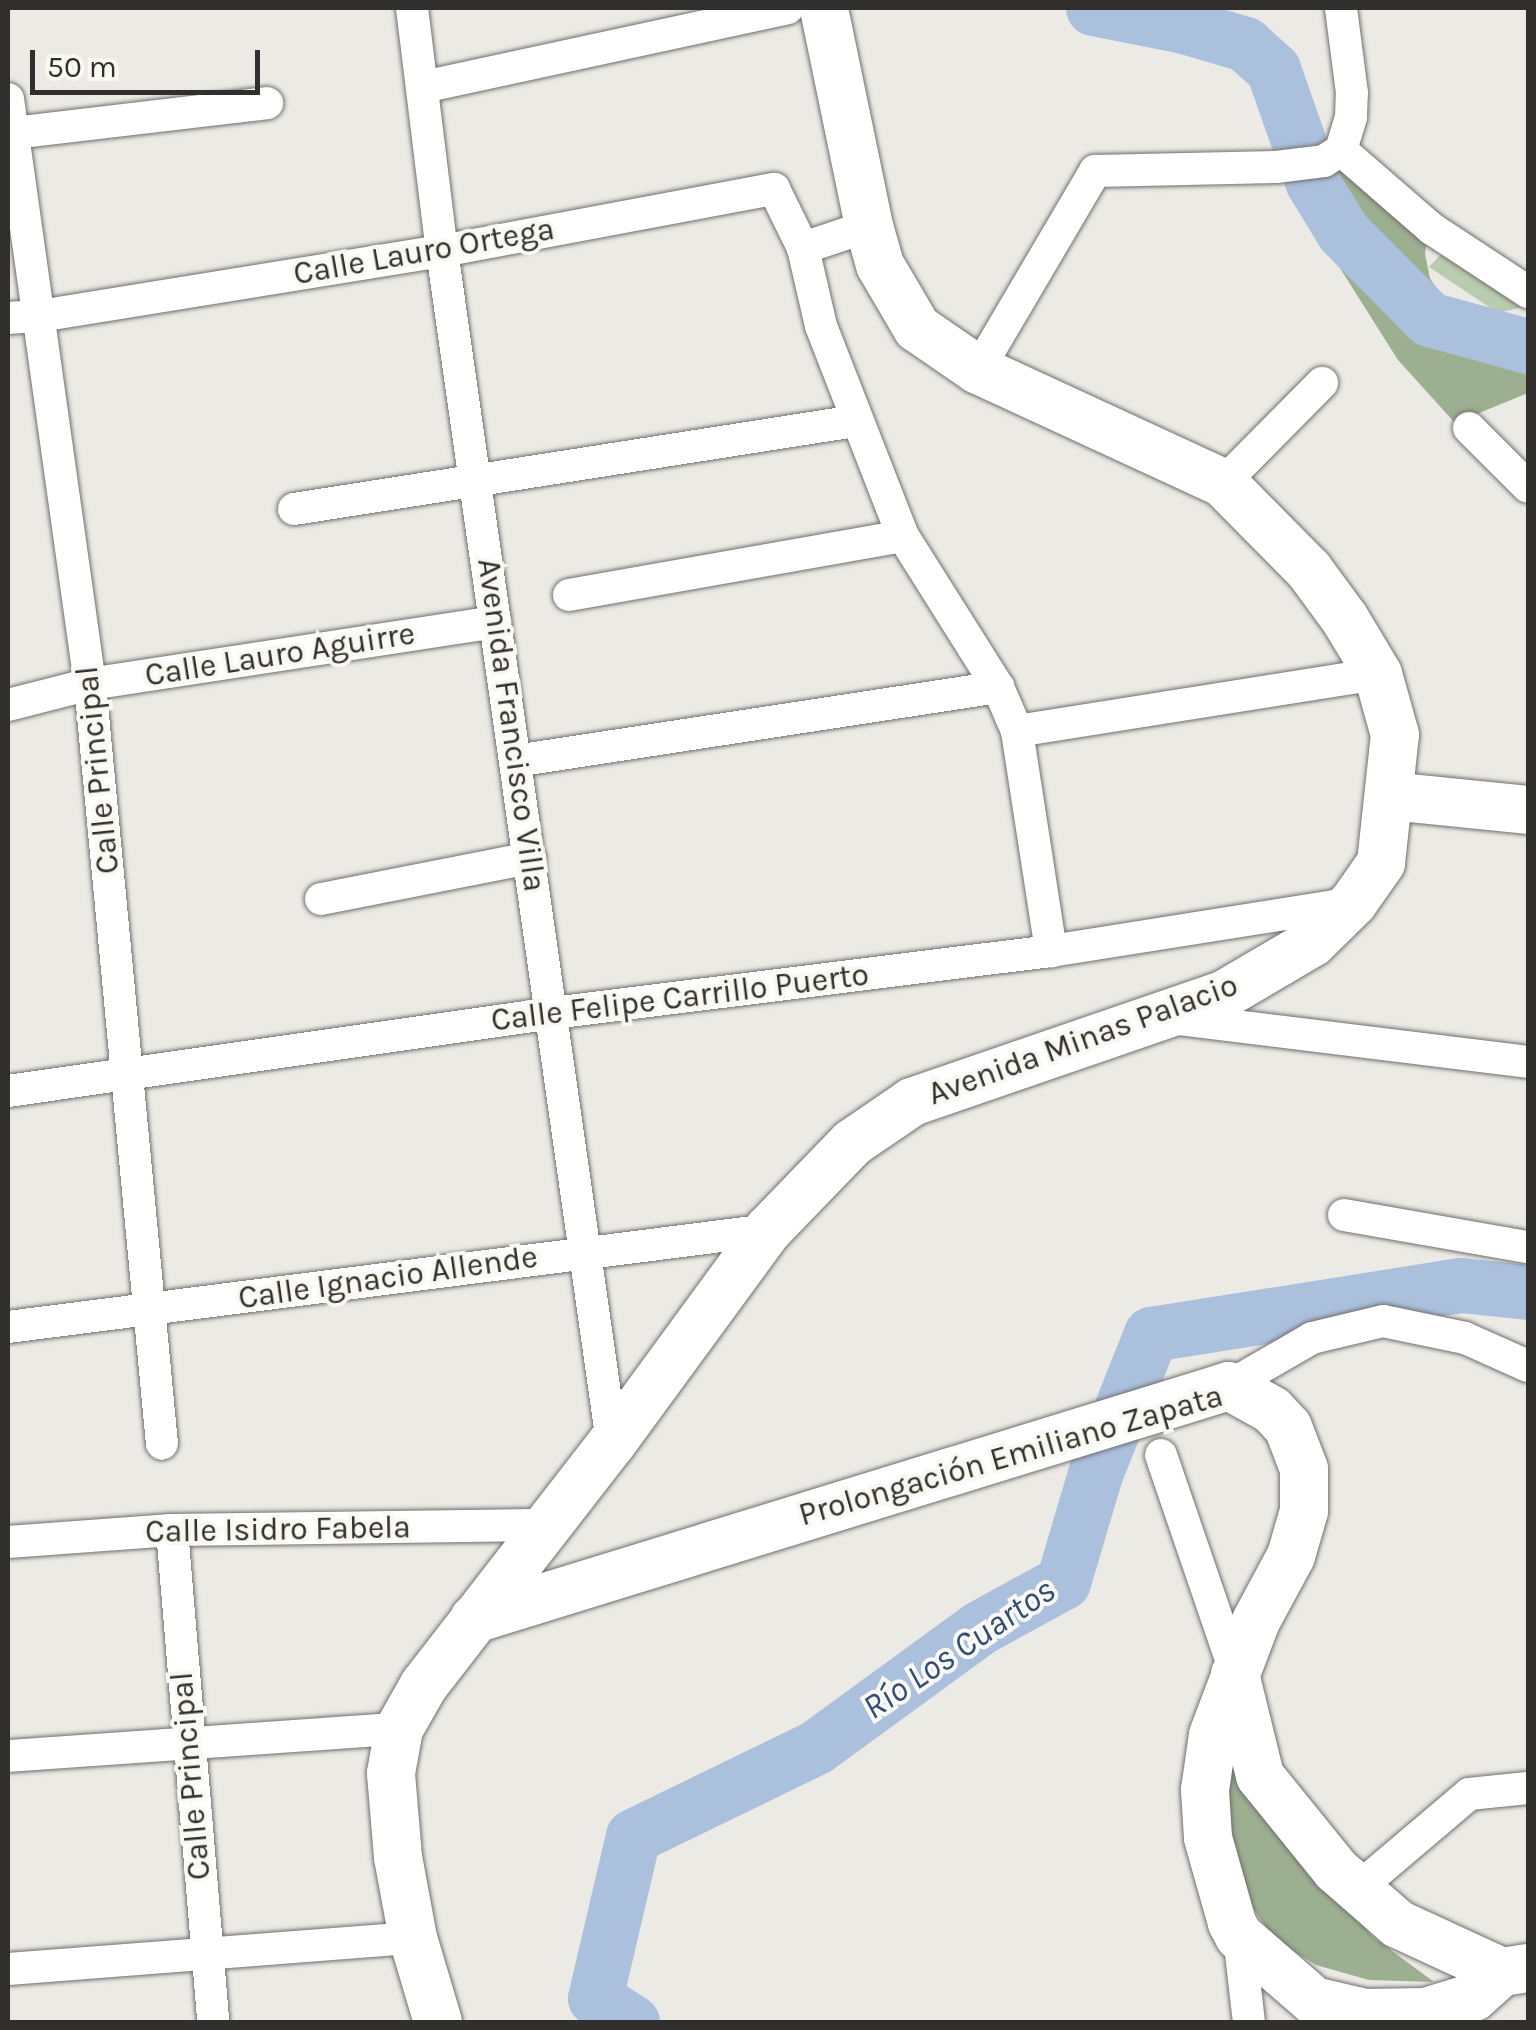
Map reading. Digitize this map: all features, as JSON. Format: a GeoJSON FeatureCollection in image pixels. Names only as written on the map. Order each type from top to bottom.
{"type":"FeatureCollection","features":[{"type":"Feature","properties":{"kind":"main road","name":"Avenida Minas Palacio"},"geometry":{"type":"LineString","coordinates":[[438,2022],[413,1938],[398,1857],[391,1773],[400,1729],[424,1685],[612,1443],[768,1230],[852,1144],[912,1102],[1224,994],[1297,951],[1353,903],[1381,863],[1395,735],[1378,674],[1309,570],[1223,483],[978,370],[917,328],[880,265],[868,226],[824,8]]}},
{"type":"Feature","properties":{"kind":"main road"},"geometry":{"type":"LineString","coordinates":[[1390,796],[1528,810]]}},
{"type":"Feature","properties":{"kind":"main road","name":"Prolongación Emiliano Zapata"},"geometry":{"type":"LineString","coordinates":[[474,1619],[1229,1386],[1272,1410],[1288,1427],[1304,1469],[1304,1512],[1291,1556],[1234,1671],[1213,1734],[1205,1790],[1208,1838],[1240,1936]]}},
{"type":"Feature","properties":{"kind":"main road"},"geometry":{"type":"LineString","coordinates":[[1234,1671],[1260,1776],[1356,1890],[1398,1924],[1515,1970]]}},
{"type":"Feature","properties":{"kind":"main road"},"geometry":{"type":"LineString","coordinates":[[1240,1936],[1314,2001],[1371,2018],[1426,2012],[1474,1996],[1515,1970]]}},
{"type":"Feature","properties":{"kind":"street","name":"Avenida Francisco Villa"},"geometry":{"type":"LineString","coordinates":[[412,8],[442,252],[612,1443]]}},
{"type":"Feature","properties":{"kind":"street"},"geometry":{"type":"LineString","coordinates":[[423,87],[788,8]]}},
{"type":"Feature","properties":{"kind":"street"},"geometry":{"type":"LineString","coordinates":[[1332,156],[1351,116],[1342,8]]}},
{"type":"Feature","properties":{"kind":"street","name":"Calle Principal"},"geometry":{"type":"LineString","coordinates":[[8,99],[24,317],[90,684],[162,1444]]}},
{"type":"Feature","properties":{"kind":"street"},"geometry":{"type":"LineString","coordinates":[[13,133],[267,102]]}},
{"type":"Feature","properties":{"kind":"street"},"geometry":{"type":"LineString","coordinates":[[978,370],[1095,170],[1276,168],[1332,156],[1528,292]]}},
{"type":"Feature","properties":{"kind":"street","name":"Calle Lauro Ortega"},"geometry":{"type":"LineString","coordinates":[[24,317],[442,252],[774,189],[804,248]]}},
{"type":"Feature","properties":{"kind":"street"},"geometry":{"type":"LineString","coordinates":[[868,226],[804,248],[821,326],[855,421],[904,536],[998,687],[1017,731],[1051,951]]}},
{"type":"Feature","properties":{"kind":"street"},"geometry":{"type":"LineString","coordinates":[[1223,483],[1322,384]]}},
{"type":"Feature","properties":{"kind":"street"},"geometry":{"type":"LineString","coordinates":[[294,509],[855,421]]}},
{"type":"Feature","properties":{"kind":"street"},"geometry":{"type":"LineString","coordinates":[[1469,428],[1528,486]]}},
{"type":"Feature","properties":{"kind":"street"},"geometry":{"type":"LineString","coordinates":[[569,595],[904,536]]}},
{"type":"Feature","properties":{"kind":"street","name":"Calle Lauro Aguirre"},"geometry":{"type":"LineString","coordinates":[[8,705],[90,684],[495,622]]}},
{"type":"Feature","properties":{"kind":"street"},"geometry":{"type":"LineString","coordinates":[[1017,731],[1378,674]]}},
{"type":"Feature","properties":{"kind":"street"},"geometry":{"type":"LineString","coordinates":[[516,761],[998,687]]}},
{"type":"Feature","properties":{"kind":"street"},"geometry":{"type":"LineString","coordinates":[[321,898],[530,858]]}},
{"type":"Feature","properties":{"kind":"street","name":"Calle Felipe Carrillo Puerto"},"geometry":{"type":"LineString","coordinates":[[8,1092],[553,1013],[1051,951],[1353,903]]}},
{"type":"Feature","properties":{"kind":"street"},"geometry":{"type":"LineString","coordinates":[[1160,1017],[1528,1062]]}},
{"type":"Feature","properties":{"kind":"street"},"geometry":{"type":"LineString","coordinates":[[1344,1215],[1528,1247]]}},
{"type":"Feature","properties":{"kind":"street","name":"Calle Ignacio Allende"},"geometry":{"type":"LineString","coordinates":[[8,1327],[768,1230]]}},
{"type":"Feature","properties":{"kind":"street"},"geometry":{"type":"LineString","coordinates":[[1229,1386],[1312,1338],[1383,1321],[1465,1338],[1528,1366]]}},
{"type":"Feature","properties":{"kind":"street"},"geometry":{"type":"LineString","coordinates":[[1161,1455],[1234,1671]]}},
{"type":"Feature","properties":{"kind":"street","name":"Calle Isidro Fabela"},"geometry":{"type":"LineString","coordinates":[[8,1542],[172,1530],[548,1524]]}},
{"type":"Feature","properties":{"kind":"street","name":"Calle Principal"},"geometry":{"type":"LineString","coordinates":[[172,1530],[213,2022]]}},
{"type":"Feature","properties":{"kind":"street"},"geometry":{"type":"LineString","coordinates":[[8,1756],[400,1729]]}},
{"type":"Feature","properties":{"kind":"street"},"geometry":{"type":"LineString","coordinates":[[1356,1890],[1469,1794],[1528,1788]]}},
{"type":"Feature","properties":{"kind":"street"},"geometry":{"type":"LineString","coordinates":[[1240,1936],[1249,2022]]}},
{"type":"Feature","properties":{"kind":"street"},"geometry":{"type":"LineString","coordinates":[[8,1969],[208,1957],[413,1938]]}},
{"type":"Feature","properties":{"kind":"green space"},"geometry":{"type":"Polygon","coordinates":[[[1343,158],[1428,229],[1425,254],[1430,278],[1443,300],[1483,320],[1528,320],[1528,393],[1455,423],[1398,360],[1321,238],[1301,191],[1297,174],[1343,158]]]}},
{"type":"Feature","properties":{"kind":"green space"},"geometry":{"type":"Polygon","coordinates":[[[1451,244],[1523,307],[1498,313],[1429,267],[1451,244]]]}},
{"type":"Feature","properties":{"kind":"green space"},"geometry":{"type":"Polygon","coordinates":[[[1232,1728],[1345,1904],[1372,1936],[1434,1982],[1369,1980],[1316,1965],[1274,1939],[1251,1905],[1223,1827],[1232,1728]]]}},
{"type":"Feature","properties":{"kind":"waterway","name":"Río Los Cuartos"},"geometry":{"type":"LineString","coordinates":[[1093,8],[1184,26],[1245,44],[1273,69],[1313,183],[1343,232],[1429,319],[1528,346]]}},
{"type":"Feature","properties":{"kind":"waterway","name":"Río Los Cuartos"},"geometry":{"type":"LineString","coordinates":[[632,2022],[595,1998],[633,1836],[816,1747],[979,1628],[1063,1582],[1095,1474],[1151,1334],[1460,1285],[1528,1292]]}}]}
